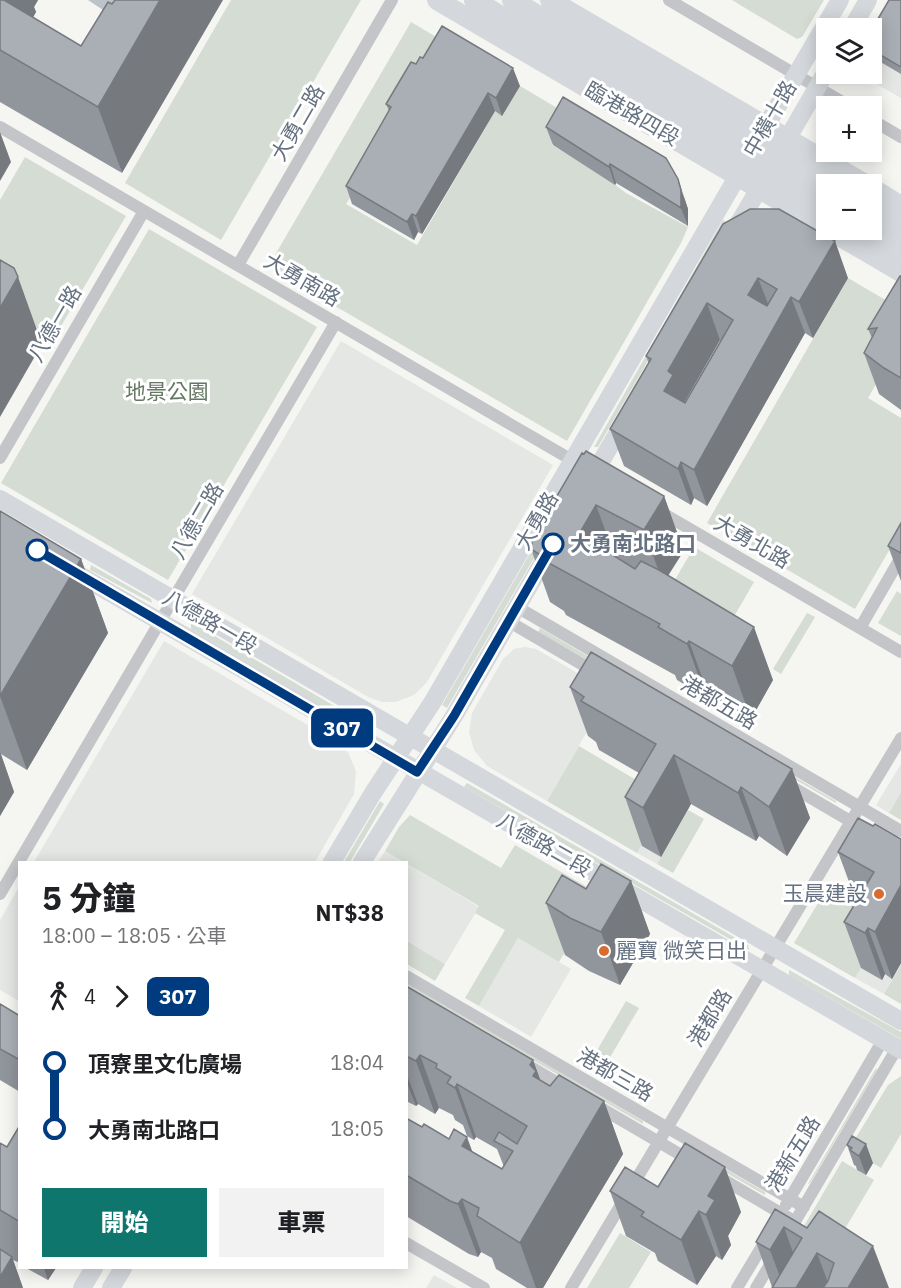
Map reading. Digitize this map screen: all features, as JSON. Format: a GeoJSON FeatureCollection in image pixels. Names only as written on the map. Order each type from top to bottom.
{"type":"FeatureCollection","features":[{"type":"Feature","properties":{"kind":"main road","name":"臨港路四段"},"geometry":{"type":"LineString","coordinates":[[436,0],[752,151]]}},
{"type":"Feature","properties":{"kind":"main road","name":"臨港路四段"},"geometry":{"type":"LineString","coordinates":[[474,0],[773,164],[816,180]]}},
{"type":"Feature","properties":{"kind":"main road","name":"臨港路四段"},"geometry":{"type":"LineString","coordinates":[[512,0],[773,164],[816,198]]}},
{"type":"Feature","properties":{"kind":"main road","name":"臨港路四段"},"geometry":{"type":"LineString","coordinates":[[550,0],[752,151]]}},
{"type":"Feature","properties":{"kind":"main road","name":"臨港路四段"},"geometry":{"type":"LineString","coordinates":[[773,164],[819,174]]}},
{"type":"Feature","properties":{"kind":"main road","name":"臨港路四段"},"geometry":{"type":"LineString","coordinates":[[773,164],[816,215]]}},
{"type":"Feature","properties":{"kind":"main road"},"geometry":{"type":"LineString","coordinates":[[882,194],[901,206]]}},
{"type":"Feature","properties":{"kind":"main road"},"geometry":{"type":"LineString","coordinates":[[882,216],[901,228]]}},
{"type":"Feature","properties":{"kind":"main road"},"geometry":{"type":"LineString","coordinates":[[882,239],[901,250]]}},
{"type":"Feature","properties":{"kind":"main road","name":"臨港路四段"},"geometry":{"type":"LineString","coordinates":[[847,240],[901,272]]}},
{"type":"Feature","properties":{"kind":"street","name":"大勇二路"},"geometry":{"type":"LineString","coordinates":[[238,265],[392,0]]}},
{"type":"Feature","properties":{"kind":"street"},"geometry":{"type":"LineString","coordinates":[[669,0],[831,96]]}},
{"type":"Feature","properties":{"kind":"street","name":"中橫十路"},"geometry":{"type":"LineString","coordinates":[[752,151],[840,0]]}},
{"type":"Feature","properties":{"kind":"street"},"geometry":{"type":"LineString","coordinates":[[858,18],[868,0]]}},
{"type":"Feature","properties":{"kind":"street","name":"中橫十路"},"geometry":{"type":"LineString","coordinates":[[773,164],[819,84]]}},
{"type":"Feature","properties":{"kind":"street"},"geometry":{"type":"LineString","coordinates":[[882,126],[901,137]]}},
{"type":"Feature","properties":{"kind":"street","name":"大勇南路"},"geometry":{"type":"LineString","coordinates":[[0,127],[589,470]]}},
{"type":"Feature","properties":{"kind":"street","name":"大勇路"},"geometry":{"type":"LineString","coordinates":[[581,495],[589,470],[752,151]]}},
{"type":"Feature","properties":{"kind":"street"},"geometry":{"type":"LineString","coordinates":[[727,244],[773,164]]}},
{"type":"Feature","properties":{"kind":"street","name":"八德一路"},"geometry":{"type":"LineString","coordinates":[[0,458],[144,211]]}},
{"type":"Feature","properties":{"kind":"street","name":"八德二路"},"geometry":{"type":"LineString","coordinates":[[19,861],[336,322]]}},
{"type":"Feature","properties":{"kind":"street","name":"大勇路"},"geometry":{"type":"LineString","coordinates":[[362,861],[406,765],[589,470],[637,399]]}},
{"type":"Feature","properties":{"kind":"street","name":"八德路一段"},"geometry":{"type":"LineString","coordinates":[[0,499],[420,744]]}},
{"type":"Feature","properties":{"kind":"street","name":"大勇北路"},"geometry":{"type":"LineString","coordinates":[[647,504],[901,652]]}},
{"type":"Feature","properties":{"kind":"street","name":"大勇路"},"geometry":{"type":"LineString","coordinates":[[333,861],[406,765],[512,614],[558,536]]}},
{"type":"Feature","properties":{"kind":"street","name":"八德路一段"},"geometry":{"type":"LineString","coordinates":[[80,546],[61,564],[406,765]]}},
{"type":"Feature","properties":{"kind":"street"},"geometry":{"type":"LineString","coordinates":[[860,628],[901,557]]}},
{"type":"Feature","properties":{"kind":"street"},"geometry":{"type":"LineString","coordinates":[[512,614],[601,676]]}},
{"type":"Feature","properties":{"kind":"street","name":"港都五路"},"geometry":{"type":"LineString","coordinates":[[512,614],[901,831]]}},
{"type":"Feature","properties":{"kind":"street","name":"港都路"},"geometry":{"type":"LineString","coordinates":[[571,1288],[901,738]]}},
{"type":"Feature","properties":{"kind":"street","name":"八德路二段"},"geometry":{"type":"LineString","coordinates":[[420,744],[901,1021]]}},
{"type":"Feature","properties":{"kind":"street","name":"八德路二段"},"geometry":{"type":"LineString","coordinates":[[406,765],[894,1046]]}},
{"type":"Feature","properties":{"kind":"street"},"geometry":{"type":"LineString","coordinates":[[776,777],[864,829]]}},
{"type":"Feature","properties":{"kind":"street","name":"八德二路"},"geometry":{"type":"LineString","coordinates":[[0,894],[18,863]]}},
{"type":"Feature","properties":{"kind":"street","name":"港都三路"},"geometry":{"type":"LineString","coordinates":[[408,977],[804,1207]]}},
{"type":"Feature","properties":{"kind":"street","name":"港新五路"},"geometry":{"type":"LineString","coordinates":[[737,1288],[790,1199],[894,1046]]}},
{"type":"Feature","properties":{"kind":"street","name":"港新五路"},"geometry":{"type":"LineString","coordinates":[[756,1288],[894,1046]]}},
{"type":"Feature","properties":{"kind":"street","name":"港都三路"},"geometry":{"type":"LineString","coordinates":[[518,1059],[659,1142],[777,1221],[795,1221]]}},
{"type":"Feature","properties":{"kind":"street"},"geometry":{"type":"LineString","coordinates":[[408,1244],[484,1288]]}},
{"type":"Feature","properties":{"kind":"street"},"geometry":{"type":"LineString","coordinates":[[82,1288],[93,1269]]}},
{"type":"Feature","properties":{"kind":"street"},"geometry":{"type":"LineString","coordinates":[[111,1288],[122,1269]]}},
{"type":"Feature","properties":{"kind":"shaded area"},"geometry":{"type":"Polygon","coordinates":[[[88,0],[127,0],[106,12],[88,0]]]}},
{"type":"Feature","properties":{"kind":"shaded area"},"geometry":{"type":"Polygon","coordinates":[[[901,0],[901,98],[876,84],[882,84],[882,21],[901,0]]]}},
{"type":"Feature","properties":{"kind":"shaded area"},"geometry":{"type":"Polygon","coordinates":[[[341,341],[553,465],[427,682],[414,695],[396,702],[382,702],[368,697],[192,594],[341,341]]]}},
{"type":"Feature","properties":{"kind":"shaded area"},"geometry":{"type":"Polygon","coordinates":[[[164,641],[335,741],[348,752],[356,771],[354,794],[316,861],[35,861],[164,641]]]}},
{"type":"Feature","properties":{"kind":"shaded area"},"geometry":{"type":"Polygon","coordinates":[[[525,647],[536,649],[610,692],[547,801],[487,766],[474,750],[469,732],[472,713],[503,659],[514,649],[525,647]]]}},
{"type":"Feature","properties":{"kind":"shaded area"},"geometry":{"type":"Polygon","coordinates":[[[901,764],[901,792],[889,813],[876,805],[901,764]]]}},
{"type":"Feature","properties":{"kind":"shaded area"},"geometry":{"type":"Polygon","coordinates":[[[668,799],[688,810],[657,864],[637,853],[668,799]]]}},
{"type":"Feature","properties":{"kind":"shaded area"},"geometry":{"type":"Polygon","coordinates":[[[385,851],[402,861],[379,861],[385,851]]]}},
{"type":"Feature","properties":{"kind":"shaded area"},"geometry":{"type":"Polygon","coordinates":[[[408,865],[479,907],[445,964],[408,942],[408,865]]]}},
{"type":"Feature","properties":{"kind":"shaded area"},"geometry":{"type":"Polygon","coordinates":[[[18,889],[18,1000],[0,990],[0,920],[18,889]]]}},
{"type":"Feature","properties":{"kind":"shaded area"},"geometry":{"type":"Polygon","coordinates":[[[886,925],[901,933],[901,965],[884,994],[855,978],[886,925]]]}},
{"type":"Feature","properties":{"kind":"shaded area"},"geometry":{"type":"Polygon","coordinates":[[[518,938],[571,969],[531,1037],[479,1006],[518,938]]]}},
{"type":"Feature","properties":{"kind":"shaded area"},"geometry":{"type":"Polygon","coordinates":[[[434,1275],[457,1288],[426,1288],[434,1275]]]}},
{"type":"Feature","properties":{"kind":"green space"},"geometry":{"type":"Polygon","coordinates":[[[231,0],[361,0],[221,240],[125,183],[231,0]]]}},
{"type":"Feature","properties":{"kind":"green space"},"geometry":{"type":"Polygon","coordinates":[[[732,0],[824,0],[802,37],[797,39],[732,0]]]}},
{"type":"Feature","properties":{"kind":"green space"},"geometry":{"type":"Polygon","coordinates":[[[411,22],[448,44],[346,204],[417,245],[495,111],[503,115],[520,86],[569,115],[552,145],[604,176],[626,193],[688,227],[567,441],[268,267],[411,22]]]}},
{"type":"Feature","properties":{"kind":"green space"},"geometry":{"type":"Polygon","coordinates":[[[25,157],[126,216],[54,338],[0,306],[0,200],[25,157]]]}},
{"type":"Feature","properties":{"kind":"green space"},"geometry":{"type":"Polygon","coordinates":[[[723,220],[728,223],[598,447],[594,447],[723,220]]]}},
{"type":"Feature","properties":{"kind":"green space","name":"地景公園"},"geometry":{"type":"Polygon","coordinates":[[[149,229],[317,327],[168,580],[1,483],[149,229]]]}},
{"type":"Feature","properties":{"kind":"green space"},"geometry":{"type":"Polygon","coordinates":[[[848,278],[901,309],[901,341],[868,398],[901,418],[901,530],[855,609],[707,523],[848,278]]]}},
{"type":"Feature","properties":{"kind":"green space"},"geometry":{"type":"Polygon","coordinates":[[[569,486],[574,489],[447,708],[442,705],[569,486]]]}},
{"type":"Feature","properties":{"kind":"green space"},"geometry":{"type":"Polygon","coordinates":[[[694,547],[754,582],[721,639],[661,604],[694,547]]]}},
{"type":"Feature","properties":{"kind":"green space"},"geometry":{"type":"Polygon","coordinates":[[[91,565],[151,599],[152,603],[90,570],[91,565]]]}},
{"type":"Feature","properties":{"kind":"green space"},"geometry":{"type":"Polygon","coordinates":[[[897,591],[901,594],[901,636],[878,623],[897,591]]]}},
{"type":"Feature","properties":{"kind":"green space"},"geometry":{"type":"Polygon","coordinates":[[[807,613],[815,617],[781,674],[773,669],[807,613]]]}},
{"type":"Feature","properties":{"kind":"green space"},"geometry":{"type":"Polygon","coordinates":[[[191,624],[367,725],[364,730],[191,629],[191,624]]]}},
{"type":"Feature","properties":{"kind":"green space"},"geometry":{"type":"Polygon","coordinates":[[[540,628],[836,801],[836,803],[538,632],[540,628]]]}},
{"type":"Feature","properties":{"kind":"green space"},"geometry":{"type":"Polygon","coordinates":[[[579,746],[668,799],[637,853],[547,801],[579,746]]]}},
{"type":"Feature","properties":{"kind":"green space"},"geometry":{"type":"Polygon","coordinates":[[[467,783],[748,945],[749,950],[464,787],[467,783]]]}},
{"type":"Feature","properties":{"kind":"green space"},"geometry":{"type":"Polygon","coordinates":[[[901,792],[901,820],[889,813],[901,792]]]}},
{"type":"Feature","properties":{"kind":"green space"},"geometry":{"type":"Polygon","coordinates":[[[380,801],[384,804],[351,861],[345,861],[380,801]]]}},
{"type":"Feature","properties":{"kind":"green space"},"geometry":{"type":"Polygon","coordinates":[[[688,810],[704,819],[673,873],[657,864],[688,810]]]}},
{"type":"Feature","properties":{"kind":"green space"},"geometry":{"type":"Polygon","coordinates":[[[410,815],[501,868],[515,845],[599,894],[559,962],[518,938],[479,1006],[465,998],[505,930],[475,913],[479,906],[408,864],[408,861],[402,861],[385,851],[399,827],[410,815]]]}},
{"type":"Feature","properties":{"kind":"green space"},"geometry":{"type":"Polygon","coordinates":[[[826,890],[886,925],[855,978],[794,943],[826,890]]]}},
{"type":"Feature","properties":{"kind":"green space"},"geometry":{"type":"Polygon","coordinates":[[[408,942],[445,964],[435,981],[408,965],[408,942]]]}},
{"type":"Feature","properties":{"kind":"green space"},"geometry":{"type":"Polygon","coordinates":[[[901,965],[901,1004],[884,994],[901,965]]]}},
{"type":"Feature","properties":{"kind":"green space"},"geometry":{"type":"Polygon","coordinates":[[[789,970],[901,1032],[901,1039],[789,975],[789,970]]]}},
{"type":"Feature","properties":{"kind":"green space"},"geometry":{"type":"Polygon","coordinates":[[[408,984],[643,1121],[643,1124],[408,988],[408,984]]]}},
{"type":"Feature","properties":{"kind":"green space"},"geometry":{"type":"Polygon","coordinates":[[[626,1001],[639,1008],[599,1076],[586,1069],[626,1001]]]}},
{"type":"Feature","properties":{"kind":"green space"},"geometry":{"type":"Polygon","coordinates":[[[876,1068],[877,1070],[808,1184],[876,1068]]]}},
{"type":"Feature","properties":{"kind":"green space"},"geometry":{"type":"Polygon","coordinates":[[[901,1076],[901,1134],[881,1168],[849,1149],[888,1085],[901,1076]]]}},
{"type":"Feature","properties":{"kind":"green space"},"geometry":{"type":"Polygon","coordinates":[[[685,1145],[765,1192],[765,1195],[683,1148],[685,1145]]]}},
{"type":"Feature","properties":{"kind":"green space"},"geometry":{"type":"Polygon","coordinates":[[[842,1161],[874,1180],[818,1274],[787,1255],[842,1161]]]}},
{"type":"Feature","properties":{"kind":"green space"},"geometry":{"type":"Polygon","coordinates":[[[620,1233],[651,1252],[629,1288],[587,1288],[620,1233]]]}},
{"type":"Feature","properties":{"kind":"building"},"geometry":{"type":"Polygon","coordinates":[[[0,0],[4,0],[81,46],[108,2],[112,4],[115,0],[160,0],[98,107],[0,50],[0,0]]]}},
{"type":"Feature","properties":{"kind":"building"},"geometry":{"type":"Polygon","coordinates":[[[889,0],[901,0],[901,67],[882,56],[882,18],[878,18],[889,0]]]}},
{"type":"Feature","properties":{"kind":"building"},"geometry":{"type":"Polygon","coordinates":[[[442,26],[513,68],[496,98],[488,93],[416,216],[412,214],[407,222],[346,186],[391,107],[386,104],[411,62],[416,64],[420,57],[423,58],[442,26]]]}},
{"type":"Feature","properties":{"kind":"building"},"geometry":{"type":"Polygon","coordinates":[[[563,97],[666,158],[678,179],[681,190],[681,208],[610,164],[609,167],[546,127],[563,97]]]}},
{"type":"Feature","properties":{"kind":"building"},"geometry":{"type":"Polygon","coordinates":[[[750,209],[779,209],[816,230],[816,240],[835,241],[799,302],[791,297],[694,470],[681,462],[678,469],[610,429],[651,359],[646,356],[723,224],[750,209]],[[758,278],[748,295],[767,306],[777,289],[758,278]],[[707,303],[668,371],[673,375],[664,391],[685,403],[733,320],[707,303]]]}},
{"type":"Feature","properties":{"kind":"building"},"geometry":{"type":"Polygon","coordinates":[[[0,260],[14,268],[18,277],[0,308],[0,260]]]}},
{"type":"Feature","properties":{"kind":"building"},"geometry":{"type":"Polygon","coordinates":[[[900,276],[901,378],[864,353],[877,328],[868,329],[900,276]]]}},
{"type":"Feature","properties":{"kind":"building"},"geometry":{"type":"Polygon","coordinates":[[[586,451],[664,496],[644,530],[596,505],[579,534],[635,569],[641,561],[659,570],[754,627],[732,666],[689,641],[687,644],[658,627],[660,624],[547,562],[548,560],[531,549],[533,537],[582,453],[586,451]]]}},
{"type":"Feature","properties":{"kind":"building"},"geometry":{"type":"Polygon","coordinates":[[[0,511],[81,559],[0,696],[0,511]]]}},
{"type":"Feature","properties":{"kind":"building"},"geometry":{"type":"Polygon","coordinates":[[[901,523],[901,553],[888,546],[901,523]]]}},
{"type":"Feature","properties":{"kind":"building"},"geometry":{"type":"Polygon","coordinates":[[[591,652],[792,769],[769,807],[741,787],[738,793],[674,755],[643,808],[625,797],[656,744],[581,701],[584,697],[570,687],[591,652]]]}},
{"type":"Feature","properties":{"kind":"building"},"geometry":{"type":"Polygon","coordinates":[[[858,818],[873,826],[875,824],[901,839],[901,885],[875,932],[868,928],[865,933],[844,922],[874,872],[838,852],[858,818]]]}},
{"type":"Feature","properties":{"kind":"building"},"geometry":{"type":"Polygon","coordinates":[[[601,864],[631,881],[601,932],[570,918],[546,903],[562,875],[586,889],[601,864]]]}},
{"type":"Feature","properties":{"kind":"building"},"geometry":{"type":"Polygon","coordinates":[[[408,987],[533,1060],[530,1065],[536,1071],[533,1076],[550,1086],[559,1075],[604,1101],[520,1243],[477,1216],[479,1208],[462,1199],[458,1204],[450,1201],[408,1176],[408,1119],[422,1127],[424,1124],[449,1139],[454,1129],[467,1137],[462,1146],[502,1169],[513,1151],[494,1141],[499,1132],[517,1144],[527,1126],[457,1084],[455,1088],[447,1083],[451,1077],[436,1068],[437,1064],[420,1055],[416,1061],[408,1057],[408,987]]]}},
{"type":"Feature","properties":{"kind":"building"},"geometry":{"type":"Polygon","coordinates":[[[0,1004],[18,1015],[18,1059],[0,1049],[0,1004]]]}},
{"type":"Feature","properties":{"kind":"building"},"geometry":{"type":"Polygon","coordinates":[[[18,1128],[18,1221],[0,1210],[0,1143],[7,1147],[18,1128]]]}},
{"type":"Feature","properties":{"kind":"building"},"geometry":{"type":"Polygon","coordinates":[[[852,1136],[866,1144],[859,1156],[847,1145],[852,1136]]]}},
{"type":"Feature","properties":{"kind":"building"},"geometry":{"type":"Polygon","coordinates":[[[685,1143],[725,1167],[708,1196],[715,1200],[706,1215],[699,1211],[681,1240],[641,1216],[644,1212],[610,1191],[625,1167],[658,1187],[685,1143]]]}},
{"type":"Feature","properties":{"kind":"building"},"geometry":{"type":"Polygon","coordinates":[[[775,1209],[807,1228],[819,1211],[873,1246],[848,1288],[823,1288],[834,1263],[817,1253],[796,1288],[772,1288],[802,1238],[784,1227],[770,1250],[756,1242],[775,1209]]]}},
{"type":"Feature","properties":{"kind":"building"},"geometry":{"type":"Polygon","coordinates":[[[0,1249],[12,1257],[0,1277],[0,1249]]]}},
{"type":"Feature","properties":{"kind":"bus line","name":"307"},"geometry":{"type":"LineString","coordinates":[[37,550],[417,772],[454,716],[553,544]]}},
{"type":"Feature","properties":{"kind":"place","name":"大勇南北路口"},"geometry":{"type":"Point","coordinates":[553,544]}},
{"type":"Feature","properties":{"kind":"place","name":"玉晨建設"},"geometry":{"type":"Point","coordinates":[879,894]}},
{"type":"Feature","properties":{"kind":"place","name":"麗寶 微笑日出"},"geometry":{"type":"Point","coordinates":[604,951]}}]}
